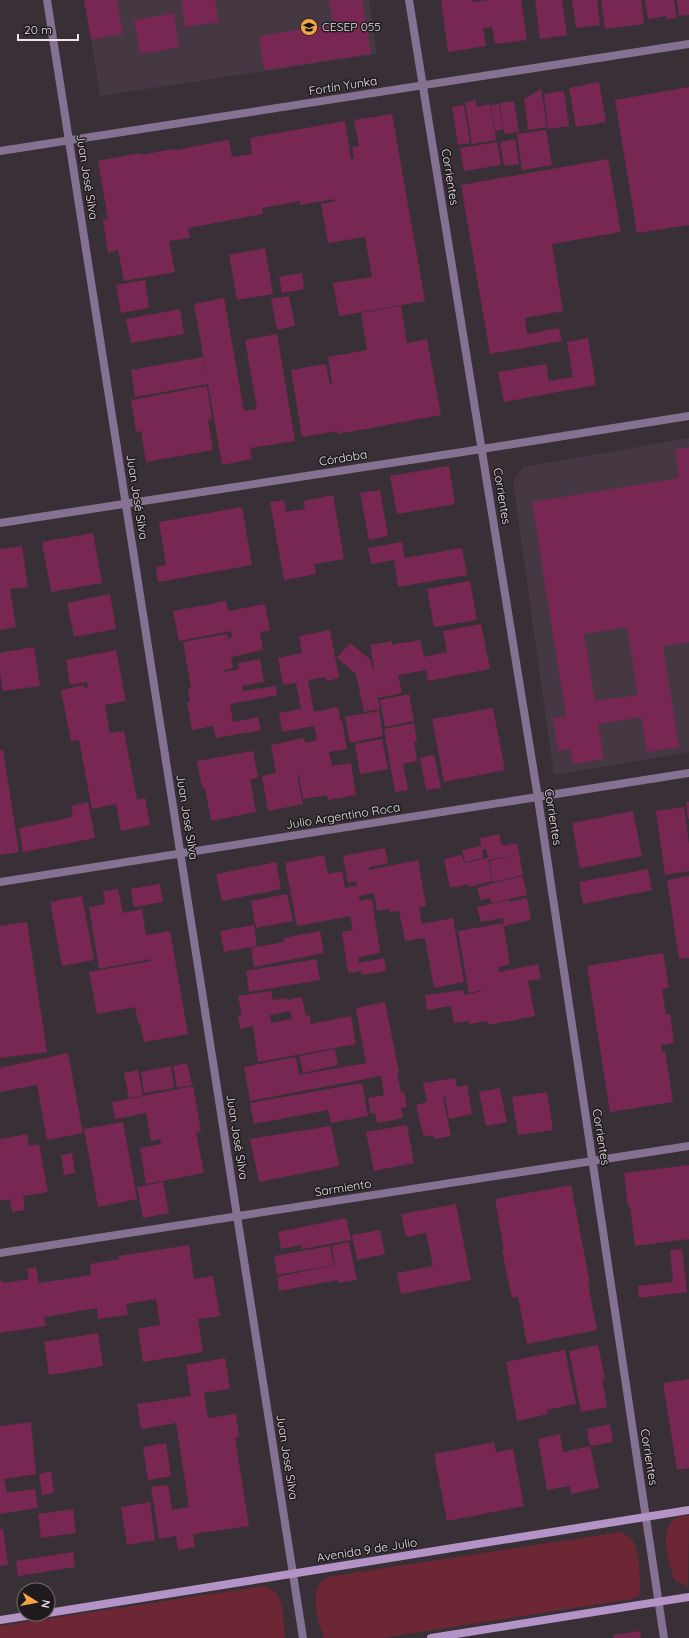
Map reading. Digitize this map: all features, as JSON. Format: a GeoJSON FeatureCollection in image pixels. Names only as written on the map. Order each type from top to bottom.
{"type":"FeatureCollection","features":[{"type":"Feature","properties":{"kind":"main road","name":"Avenida 9 de Julio"},"geometry":{"type":"LineString","coordinates":[[56,1612],[689,1510]]}},
{"type":"Feature","properties":{"kind":"main road"},"geometry":{"type":"LineString","coordinates":[[431,1638],[689,1597]]}},
{"type":"Feature","properties":{"kind":"main road"},"geometry":{"type":"LineString","coordinates":[[0,1620],[16,1618]]}},
{"type":"Feature","properties":{"kind":"street","name":"Juan José Silva"},"geometry":{"type":"LineString","coordinates":[[47,0],[303,1638]]}},
{"type":"Feature","properties":{"kind":"street","name":"Corrientes"},"geometry":{"type":"LineString","coordinates":[[409,0],[538,798],[664,1638]]}},
{"type":"Feature","properties":{"kind":"street","name":"Fortín Yunka"},"geometry":{"type":"LineString","coordinates":[[0,151],[689,44]]}},
{"type":"Feature","properties":{"kind":"street","name":"Córdoba"},"geometry":{"type":"LineString","coordinates":[[0,523],[482,450],[689,416]]}},
{"type":"Feature","properties":{"kind":"street","name":"Julio Argentino Roca"},"geometry":{"type":"LineString","coordinates":[[0,882],[689,773]]}},
{"type":"Feature","properties":{"kind":"street","name":"Sarmiento"},"geometry":{"type":"LineString","coordinates":[[0,1253],[689,1146]]}},
{"type":"Feature","properties":{"kind":"shaded area"},"geometry":{"type":"Polygon","coordinates":[[[85,0],[369,0],[377,54],[100,96],[85,0]]]}},
{"type":"Feature","properties":{"kind":"shaded area"},"geometry":{"type":"Polygon","coordinates":[[[689,438],[689,752],[554,775],[513,482],[523,467],[689,438]]]}},
{"type":"Feature","properties":{"kind":"shaded area"},"geometry":{"type":"Polygon","coordinates":[[[683,1516],[689,1516],[688,1586],[675,1581],[666,1544],[667,1529],[671,1522],[683,1516]]]}},
{"type":"Feature","properties":{"kind":"shaded area"},"geometry":{"type":"Polygon","coordinates":[[[620,1532],[633,1541],[639,1560],[639,1596],[632,1599],[382,1638],[324,1638],[316,1610],[316,1595],[317,1588],[320,1583],[329,1577],[620,1532]]]}},
{"type":"Feature","properties":{"kind":"shaded area"},"geometry":{"type":"Polygon","coordinates":[[[264,1586],[277,1593],[282,1605],[285,1638],[0,1638],[0,1626],[26,1622],[56,1622],[56,1618],[264,1586]]]}},
{"type":"Feature","properties":{"kind":"building"},"geometry":{"type":"Polygon","coordinates":[[[84,0],[117,0],[123,34],[91,39],[84,0]]]}},
{"type":"Feature","properties":{"kind":"building"},"geometry":{"type":"Polygon","coordinates":[[[181,0],[215,0],[219,22],[185,27],[181,0]]]}},
{"type":"Feature","properties":{"kind":"building"},"geometry":{"type":"Polygon","coordinates":[[[329,0],[362,0],[371,54],[264,70],[259,36],[333,24],[329,0]]]}},
{"type":"Feature","properties":{"kind":"building"},"geometry":{"type":"Polygon","coordinates":[[[441,0],[472,0],[472,2],[488,0],[521,0],[527,40],[495,44],[492,27],[483,28],[486,46],[448,52],[441,0]]]}},
{"type":"Feature","properties":{"kind":"building"},"geometry":{"type":"Polygon","coordinates":[[[535,0],[562,0],[567,35],[540,39],[535,0]]]}},
{"type":"Feature","properties":{"kind":"building"},"geometry":{"type":"Polygon","coordinates":[[[572,0],[597,0],[600,25],[576,28],[572,0]]]}},
{"type":"Feature","properties":{"kind":"building"},"geometry":{"type":"Polygon","coordinates":[[[601,0],[641,0],[644,24],[605,29],[601,0]]]}},
{"type":"Feature","properties":{"kind":"building"},"geometry":{"type":"Polygon","coordinates":[[[645,0],[674,0],[677,18],[666,19],[666,16],[648,19],[645,0]]]}},
{"type":"Feature","properties":{"kind":"building"},"geometry":{"type":"Polygon","coordinates":[[[677,0],[689,0],[689,15],[679,16],[677,0]]]}},
{"type":"Feature","properties":{"kind":"building"},"geometry":{"type":"Polygon","coordinates":[[[174,13],[179,47],[140,54],[134,20],[174,13]]]}},
{"type":"Feature","properties":{"kind":"building"},"geometry":{"type":"Polygon","coordinates":[[[599,82],[606,122],[576,127],[569,88],[599,82]]]}},
{"type":"Feature","properties":{"kind":"building"},"geometry":{"type":"Polygon","coordinates":[[[689,87],[689,225],[637,233],[615,100],[689,87]]]}},
{"type":"Feature","properties":{"kind":"building"},"geometry":{"type":"Polygon","coordinates":[[[541,89],[547,127],[528,130],[524,99],[541,89]]]}},
{"type":"Feature","properties":{"kind":"building"},"geometry":{"type":"Polygon","coordinates":[[[564,91],[569,126],[548,129],[544,94],[564,91]]]}},
{"type":"Feature","properties":{"kind":"building"},"geometry":{"type":"Polygon","coordinates":[[[476,100],[477,107],[490,104],[496,140],[472,144],[465,102],[476,100]]]}},
{"type":"Feature","properties":{"kind":"building"},"geometry":{"type":"Polygon","coordinates":[[[514,101],[519,132],[504,134],[500,103],[514,101]]]}},
{"type":"Feature","properties":{"kind":"building"},"geometry":{"type":"Polygon","coordinates":[[[499,104],[503,129],[495,131],[491,105],[499,104]]]}},
{"type":"Feature","properties":{"kind":"building"},"geometry":{"type":"Polygon","coordinates":[[[464,105],[470,143],[458,145],[452,107],[464,105]]]}},
{"type":"Feature","properties":{"kind":"building"},"geometry":{"type":"Polygon","coordinates":[[[392,114],[425,301],[339,316],[333,283],[372,277],[365,237],[328,243],[321,204],[335,201],[335,199],[300,205],[300,201],[262,208],[263,214],[188,228],[190,238],[169,241],[175,272],[124,281],[118,250],[108,253],[103,220],[108,219],[98,161],[141,153],[141,155],[175,150],[229,140],[232,157],[252,154],[250,138],[345,121],[351,159],[354,159],[352,147],[359,146],[354,120],[392,114]]]}},
{"type":"Feature","properties":{"kind":"building"},"geometry":{"type":"Polygon","coordinates":[[[546,130],[552,165],[522,170],[517,134],[546,130]]]}},
{"type":"Feature","properties":{"kind":"building"},"geometry":{"type":"Polygon","coordinates":[[[515,139],[519,164],[504,166],[500,142],[515,139]]]}},
{"type":"Feature","properties":{"kind":"building"},"geometry":{"type":"Polygon","coordinates":[[[497,142],[501,165],[464,171],[460,148],[497,142]]]}},
{"type":"Feature","properties":{"kind":"building"},"geometry":{"type":"Polygon","coordinates":[[[608,159],[621,232],[552,244],[563,311],[525,318],[527,334],[559,328],[562,341],[490,354],[461,185],[608,159]]]}},
{"type":"Feature","properties":{"kind":"building"},"geometry":{"type":"Polygon","coordinates":[[[265,248],[273,294],[237,300],[229,255],[265,248]]]}},
{"type":"Feature","properties":{"kind":"building"},"geometry":{"type":"Polygon","coordinates":[[[302,273],[304,289],[282,293],[279,277],[302,273]]]}},
{"type":"Feature","properties":{"kind":"building"},"geometry":{"type":"Polygon","coordinates":[[[145,280],[149,308],[121,313],[116,285],[145,280]]]}},
{"type":"Feature","properties":{"kind":"building"},"geometry":{"type":"Polygon","coordinates":[[[289,296],[295,326],[277,330],[271,299],[289,296]]]}},
{"type":"Feature","properties":{"kind":"building"},"geometry":{"type":"Polygon","coordinates":[[[224,298],[244,411],[257,409],[245,340],[277,334],[295,441],[250,448],[252,459],[222,465],[208,384],[135,397],[131,370],[203,357],[208,382],[194,304],[224,298]]]}},
{"type":"Feature","properties":{"kind":"building"},"geometry":{"type":"Polygon","coordinates":[[[401,306],[407,343],[427,339],[441,415],[338,434],[338,431],[302,437],[291,370],[326,364],[330,385],[332,384],[328,357],[367,350],[361,313],[401,306]]]}},
{"type":"Feature","properties":{"kind":"building"},"geometry":{"type":"Polygon","coordinates":[[[180,309],[184,334],[131,343],[126,319],[180,309]]]}},
{"type":"Feature","properties":{"kind":"building"},"geometry":{"type":"Polygon","coordinates":[[[588,338],[596,385],[504,402],[498,372],[546,364],[549,381],[573,377],[567,342],[588,338]]]}},
{"type":"Feature","properties":{"kind":"building"},"geometry":{"type":"Polygon","coordinates":[[[207,386],[212,419],[208,420],[213,450],[146,462],[141,431],[136,432],[131,400],[207,386]]]}},
{"type":"Feature","properties":{"kind":"building"},"geometry":{"type":"Polygon","coordinates":[[[689,447],[689,642],[663,646],[679,747],[647,752],[641,717],[598,724],[604,759],[573,764],[570,749],[558,751],[553,718],[566,716],[532,502],[679,478],[675,450],[689,447]],[[627,627],[584,634],[595,701],[638,695],[627,627]]]}},
{"type":"Feature","properties":{"kind":"building"},"geometry":{"type":"Polygon","coordinates":[[[449,466],[455,504],[397,514],[390,476],[449,466]]]}},
{"type":"Feature","properties":{"kind":"building"},"geometry":{"type":"Polygon","coordinates":[[[380,490],[388,536],[369,540],[360,493],[380,490]]]}},
{"type":"Feature","properties":{"kind":"building"},"geometry":{"type":"Polygon","coordinates":[[[333,495],[344,559],[314,564],[316,574],[284,580],[270,502],[284,500],[286,512],[305,509],[303,501],[333,495]]]}},
{"type":"Feature","properties":{"kind":"building"},"geometry":{"type":"Polygon","coordinates":[[[242,507],[252,565],[158,582],[156,567],[166,565],[159,522],[242,507]]]}},
{"type":"Feature","properties":{"kind":"building"},"geometry":{"type":"Polygon","coordinates":[[[93,533],[102,583],[51,592],[42,542],[93,533]]]}},
{"type":"Feature","properties":{"kind":"building"},"geometry":{"type":"Polygon","coordinates":[[[402,542],[405,558],[462,548],[467,575],[398,587],[394,560],[371,564],[368,548],[402,542]]]}},
{"type":"Feature","properties":{"kind":"building"},"geometry":{"type":"Polygon","coordinates":[[[22,546],[28,587],[10,589],[16,627],[0,630],[0,549],[22,546]]]}},
{"type":"Feature","properties":{"kind":"building"},"geometry":{"type":"Polygon","coordinates":[[[470,581],[477,620],[434,627],[427,589],[470,581]]]}},
{"type":"Feature","properties":{"kind":"building"},"geometry":{"type":"Polygon","coordinates":[[[110,594],[116,629],[74,637],[67,603],[110,594]]]}},
{"type":"Feature","properties":{"kind":"building"},"geometry":{"type":"Polygon","coordinates":[[[226,601],[228,611],[265,604],[270,630],[260,632],[263,650],[231,657],[233,668],[224,670],[224,672],[239,669],[238,663],[260,659],[264,682],[242,686],[243,691],[276,686],[277,695],[230,704],[233,722],[258,717],[261,730],[216,738],[213,726],[192,730],[187,702],[190,701],[188,689],[191,688],[183,642],[227,634],[227,638],[232,637],[231,631],[179,641],[173,611],[226,601]]]}},
{"type":"Feature","properties":{"kind":"building"},"geometry":{"type":"Polygon","coordinates":[[[481,624],[490,669],[428,681],[426,670],[398,675],[402,693],[378,698],[375,685],[380,709],[364,712],[356,674],[337,658],[350,643],[371,660],[372,669],[374,669],[370,645],[392,641],[392,645],[420,640],[424,657],[447,652],[443,631],[481,624]]]}},
{"type":"Feature","properties":{"kind":"building"},"geometry":{"type":"Polygon","coordinates":[[[330,630],[339,678],[327,681],[326,677],[308,680],[314,712],[338,707],[347,749],[329,752],[332,766],[351,763],[356,795],[328,800],[327,795],[303,799],[299,775],[297,775],[303,804],[268,811],[262,776],[276,773],[271,745],[304,738],[305,743],[317,740],[314,726],[282,732],[279,713],[301,709],[296,683],[283,685],[278,658],[302,653],[299,636],[330,630]]]}},
{"type":"Feature","properties":{"kind":"building"},"geometry":{"type":"Polygon","coordinates":[[[34,647],[40,686],[3,691],[0,673],[0,653],[34,647]]]}},
{"type":"Feature","properties":{"kind":"building"},"geometry":{"type":"Polygon","coordinates":[[[116,650],[126,701],[105,705],[110,733],[124,731],[137,800],[145,798],[150,825],[121,831],[116,804],[92,809],[79,740],[71,741],[61,690],[84,685],[85,688],[88,687],[87,682],[70,685],[66,660],[116,650]]]}},
{"type":"Feature","properties":{"kind":"building"},"geometry":{"type":"Polygon","coordinates":[[[409,694],[414,721],[385,727],[380,700],[409,694]]]}},
{"type":"Feature","properties":{"kind":"building"},"geometry":{"type":"Polygon","coordinates":[[[493,708],[505,770],[444,782],[432,719],[493,708]]]}},
{"type":"Feature","properties":{"kind":"building"},"geometry":{"type":"Polygon","coordinates":[[[379,711],[383,736],[350,743],[345,717],[379,711]]]}},
{"type":"Feature","properties":{"kind":"building"},"geometry":{"type":"Polygon","coordinates":[[[414,723],[417,742],[414,742],[417,761],[403,764],[408,790],[395,792],[384,729],[414,723]]]}},
{"type":"Feature","properties":{"kind":"building"},"geometry":{"type":"Polygon","coordinates":[[[382,739],[388,769],[360,774],[355,744],[382,739]]]}},
{"type":"Feature","properties":{"kind":"building"},"geometry":{"type":"Polygon","coordinates":[[[0,750],[3,750],[19,852],[0,855],[0,750]]]}},
{"type":"Feature","properties":{"kind":"building"},"geometry":{"type":"Polygon","coordinates":[[[253,751],[258,778],[250,779],[256,812],[211,821],[205,788],[202,788],[197,761],[253,751]]]}},
{"type":"Feature","properties":{"kind":"building"},"geometry":{"type":"Polygon","coordinates":[[[434,755],[441,788],[426,790],[420,758],[434,755]]]}},
{"type":"Feature","properties":{"kind":"building"},"geometry":{"type":"Polygon","coordinates":[[[88,802],[95,838],[23,852],[19,828],[73,817],[71,806],[88,802]]]}},
{"type":"Feature","properties":{"kind":"building"},"geometry":{"type":"Polygon","coordinates":[[[686,802],[689,802],[689,819],[688,819],[686,802]]]}},
{"type":"Feature","properties":{"kind":"building"},"geometry":{"type":"Polygon","coordinates":[[[684,807],[689,844],[689,871],[665,875],[656,811],[684,807]]]}},
{"type":"Feature","properties":{"kind":"building"},"geometry":{"type":"Polygon","coordinates":[[[633,811],[642,856],[580,868],[572,823],[633,811]]]}},
{"type":"Feature","properties":{"kind":"building"},"geometry":{"type":"Polygon","coordinates":[[[499,834],[502,846],[517,843],[523,875],[493,882],[489,861],[513,855],[488,860],[492,881],[469,887],[468,884],[450,888],[444,859],[462,855],[464,863],[488,858],[486,849],[482,850],[483,858],[465,862],[462,850],[481,846],[480,838],[499,834]]]}},
{"type":"Feature","properties":{"kind":"building"},"geometry":{"type":"Polygon","coordinates":[[[385,848],[388,863],[369,867],[369,870],[418,860],[426,906],[419,907],[422,924],[453,918],[464,982],[434,988],[425,938],[405,941],[399,911],[390,912],[389,909],[377,911],[374,893],[359,896],[360,901],[372,899],[380,953],[358,957],[359,963],[384,958],[386,971],[362,975],[361,971],[348,973],[342,932],[353,930],[350,916],[297,926],[285,863],[324,855],[328,874],[342,871],[345,888],[357,885],[356,881],[348,883],[343,856],[385,848]]]}},
{"type":"Feature","properties":{"kind":"building"},"geometry":{"type":"Polygon","coordinates":[[[276,862],[281,889],[222,901],[216,874],[276,862]]]}},
{"type":"Feature","properties":{"kind":"building"},"geometry":{"type":"Polygon","coordinates":[[[648,869],[652,890],[583,904],[579,882],[648,869]]]}},
{"type":"Feature","properties":{"kind":"building"},"geometry":{"type":"Polygon","coordinates":[[[523,876],[527,895],[491,903],[490,898],[480,900],[477,888],[523,876]]]}},
{"type":"Feature","properties":{"kind":"building"},"geometry":{"type":"Polygon","coordinates":[[[689,876],[689,958],[679,959],[667,880],[689,876]]]}},
{"type":"Feature","properties":{"kind":"building"},"geometry":{"type":"Polygon","coordinates":[[[160,884],[163,902],[134,907],[131,889],[160,884]]]}},
{"type":"Feature","properties":{"kind":"building"},"geometry":{"type":"Polygon","coordinates":[[[118,889],[123,913],[142,909],[146,935],[170,931],[188,1034],[144,1042],[135,1007],[97,1014],[89,972],[151,961],[151,959],[99,969],[89,907],[105,904],[103,891],[118,889]]]}},
{"type":"Feature","properties":{"kind":"building"},"geometry":{"type":"Polygon","coordinates":[[[287,894],[293,921],[256,928],[251,901],[287,894]]]}},
{"type":"Feature","properties":{"kind":"building"},"geometry":{"type":"Polygon","coordinates":[[[82,896],[94,960],[62,966],[50,902],[82,896]]]}},
{"type":"Feature","properties":{"kind":"building"},"geometry":{"type":"Polygon","coordinates":[[[527,898],[531,920],[504,926],[503,918],[481,922],[477,907],[509,900],[510,902],[527,898]]]}},
{"type":"Feature","properties":{"kind":"building"},"geometry":{"type":"Polygon","coordinates":[[[27,922],[47,1052],[0,1058],[0,926],[27,922]]]}},
{"type":"Feature","properties":{"kind":"building"},"geometry":{"type":"Polygon","coordinates":[[[503,923],[510,964],[498,967],[499,972],[538,964],[541,979],[528,981],[535,1016],[488,1025],[487,1021],[469,1024],[469,1021],[454,1023],[451,1006],[427,1010],[425,995],[463,990],[464,995],[482,991],[469,993],[458,931],[503,923]]]}},
{"type":"Feature","properties":{"kind":"building"},"geometry":{"type":"Polygon","coordinates":[[[254,925],[257,946],[224,952],[220,931],[254,925]]]}},
{"type":"Feature","properties":{"kind":"building"},"geometry":{"type":"Polygon","coordinates":[[[320,931],[324,953],[254,967],[251,948],[284,942],[283,938],[320,931]]]}},
{"type":"Feature","properties":{"kind":"building"},"geometry":{"type":"Polygon","coordinates":[[[663,953],[669,988],[662,989],[666,1015],[670,1014],[674,1043],[661,1045],[662,1052],[665,1051],[673,1102],[610,1112],[587,966],[663,953]]]}},
{"type":"Feature","properties":{"kind":"building"},"geometry":{"type":"Polygon","coordinates":[[[316,959],[320,980],[249,992],[246,971],[316,959]]]}},
{"type":"Feature","properties":{"kind":"building"},"geometry":{"type":"Polygon","coordinates":[[[271,991],[273,1000],[288,998],[288,1000],[302,997],[306,1016],[310,1015],[311,1024],[351,1016],[356,1044],[258,1062],[253,1026],[240,1029],[238,1016],[242,1015],[238,996],[271,991]],[[290,1011],[270,1015],[271,1023],[292,1019],[290,1011]]]}},
{"type":"Feature","properties":{"kind":"building"},"geometry":{"type":"Polygon","coordinates":[[[385,1002],[399,1072],[397,1073],[401,1092],[404,1091],[407,1107],[401,1108],[403,1118],[377,1123],[375,1113],[371,1114],[368,1098],[384,1095],[381,1076],[250,1101],[244,1067],[296,1057],[299,1075],[366,1063],[356,1008],[385,1002]]]}},
{"type":"Feature","properties":{"kind":"building"},"geometry":{"type":"Polygon","coordinates":[[[335,1049],[338,1065],[303,1073],[299,1056],[335,1049]]]}},
{"type":"Feature","properties":{"kind":"building"},"geometry":{"type":"Polygon","coordinates":[[[68,1053],[83,1133],[47,1140],[37,1085],[0,1092],[0,1068],[68,1053]]]}},
{"type":"Feature","properties":{"kind":"building"},"geometry":{"type":"Polygon","coordinates":[[[187,1063],[192,1085],[177,1088],[173,1066],[187,1063]]]}},
{"type":"Feature","properties":{"kind":"building"},"geometry":{"type":"Polygon","coordinates":[[[171,1066],[174,1088],[144,1093],[141,1072],[171,1066]]]}},
{"type":"Feature","properties":{"kind":"building"},"geometry":{"type":"Polygon","coordinates":[[[138,1070],[143,1095],[129,1098],[124,1073],[138,1070]]]}},
{"type":"Feature","properties":{"kind":"building"},"geometry":{"type":"Polygon","coordinates":[[[455,1078],[457,1087],[467,1085],[472,1114],[449,1119],[445,1096],[443,1097],[451,1136],[434,1139],[433,1135],[424,1137],[416,1105],[427,1102],[423,1083],[455,1078]]]}},
{"type":"Feature","properties":{"kind":"building"},"geometry":{"type":"Polygon","coordinates":[[[362,1083],[368,1116],[331,1123],[328,1110],[254,1124],[250,1103],[362,1083]]]}},
{"type":"Feature","properties":{"kind":"building"},"geometry":{"type":"Polygon","coordinates":[[[193,1086],[201,1131],[196,1132],[204,1173],[146,1184],[140,1148],[161,1144],[160,1139],[151,1141],[146,1113],[115,1119],[112,1102],[193,1086]]]}},
{"type":"Feature","properties":{"kind":"building"},"geometry":{"type":"Polygon","coordinates":[[[500,1088],[507,1122],[486,1126],[479,1092],[500,1088]]]}},
{"type":"Feature","properties":{"kind":"building"},"geometry":{"type":"Polygon","coordinates":[[[547,1092],[553,1130],[518,1135],[512,1097],[547,1092]]]}},
{"type":"Feature","properties":{"kind":"building"},"geometry":{"type":"Polygon","coordinates":[[[123,1122],[137,1199],[98,1207],[84,1129],[123,1122]]]}},
{"type":"Feature","properties":{"kind":"building"},"geometry":{"type":"Polygon","coordinates":[[[407,1125],[414,1163],[374,1171],[366,1132],[407,1125]]]}},
{"type":"Feature","properties":{"kind":"building"},"geometry":{"type":"Polygon","coordinates":[[[331,1126],[339,1166],[259,1182],[250,1139],[331,1126]]]}},
{"type":"Feature","properties":{"kind":"building"},"geometry":{"type":"Polygon","coordinates":[[[27,1134],[29,1146],[39,1144],[48,1192],[23,1196],[25,1210],[12,1212],[10,1199],[0,1201],[0,1139],[27,1134]]]}},
{"type":"Feature","properties":{"kind":"building"},"geometry":{"type":"Polygon","coordinates":[[[72,1153],[75,1173],[64,1175],[61,1155],[72,1153]]]}},
{"type":"Feature","properties":{"kind":"building"},"geometry":{"type":"Polygon","coordinates":[[[689,1165],[689,1239],[635,1246],[624,1173],[689,1165]]]}},
{"type":"Feature","properties":{"kind":"building"},"geometry":{"type":"Polygon","coordinates":[[[163,1182],[169,1213],[143,1218],[137,1187],[163,1182]]]}},
{"type":"Feature","properties":{"kind":"building"},"geometry":{"type":"Polygon","coordinates":[[[571,1185],[590,1283],[588,1283],[597,1330],[527,1344],[518,1297],[512,1298],[506,1271],[495,1199],[571,1185]]]}},
{"type":"Feature","properties":{"kind":"building"},"geometry":{"type":"Polygon","coordinates":[[[456,1204],[471,1280],[401,1294],[397,1273],[433,1266],[426,1233],[406,1237],[401,1214],[456,1204]]]}},
{"type":"Feature","properties":{"kind":"building"},"geometry":{"type":"Polygon","coordinates":[[[346,1218],[351,1240],[302,1249],[302,1245],[281,1249],[278,1232],[346,1218]]]}},
{"type":"Feature","properties":{"kind":"building"},"geometry":{"type":"Polygon","coordinates":[[[380,1230],[385,1254],[357,1260],[352,1235],[380,1230]]]}},
{"type":"Feature","properties":{"kind":"building"},"geometry":{"type":"Polygon","coordinates":[[[349,1242],[357,1280],[338,1283],[338,1280],[279,1291],[277,1277],[335,1265],[332,1246],[349,1242]]]}},
{"type":"Feature","properties":{"kind":"building"},"geometry":{"type":"Polygon","coordinates":[[[189,1245],[194,1279],[213,1276],[220,1316],[198,1319],[203,1352],[143,1362],[138,1329],[160,1325],[156,1299],[126,1304],[128,1315],[98,1319],[97,1308],[44,1317],[46,1326],[0,1333],[0,1281],[3,1281],[3,1283],[29,1279],[27,1269],[36,1267],[39,1283],[91,1275],[90,1264],[119,1259],[119,1256],[189,1245]]]}},
{"type":"Feature","properties":{"kind":"building"},"geometry":{"type":"Polygon","coordinates":[[[330,1246],[334,1265],[277,1275],[274,1256],[330,1246]]]}},
{"type":"Feature","properties":{"kind":"building"},"geometry":{"type":"Polygon","coordinates":[[[682,1249],[687,1292],[639,1298],[638,1286],[673,1282],[670,1250],[682,1249]]]}},
{"type":"Feature","properties":{"kind":"building"},"geometry":{"type":"Polygon","coordinates":[[[98,1333],[103,1366],[49,1375],[44,1342],[98,1333]]]}},
{"type":"Feature","properties":{"kind":"building"},"geometry":{"type":"Polygon","coordinates":[[[598,1345],[605,1379],[602,1380],[607,1407],[581,1412],[569,1351],[598,1345]]]}},
{"type":"Feature","properties":{"kind":"building"},"geometry":{"type":"Polygon","coordinates":[[[565,1350],[576,1404],[547,1410],[548,1414],[517,1421],[506,1362],[565,1350]]]}},
{"type":"Feature","properties":{"kind":"building"},"geometry":{"type":"Polygon","coordinates":[[[225,1358],[230,1389],[204,1393],[208,1418],[236,1414],[239,1437],[235,1438],[249,1526],[193,1534],[195,1547],[178,1550],[176,1536],[159,1539],[151,1487],[168,1485],[172,1510],[189,1507],[176,1423],[141,1429],[137,1404],[191,1396],[186,1365],[225,1358]]]}},
{"type":"Feature","properties":{"kind":"building"},"geometry":{"type":"Polygon","coordinates":[[[689,1379],[689,1468],[677,1470],[663,1383],[689,1379]]]}},
{"type":"Feature","properties":{"kind":"building"},"geometry":{"type":"Polygon","coordinates":[[[31,1422],[36,1474],[4,1479],[7,1493],[35,1489],[38,1508],[0,1514],[0,1426],[31,1422]]]}},
{"type":"Feature","properties":{"kind":"building"},"geometry":{"type":"Polygon","coordinates":[[[610,1424],[613,1442],[590,1446],[587,1429],[610,1424]]]}},
{"type":"Feature","properties":{"kind":"building"},"geometry":{"type":"Polygon","coordinates":[[[560,1434],[563,1452],[590,1446],[599,1488],[571,1494],[570,1486],[547,1490],[538,1439],[560,1434]]]}},
{"type":"Feature","properties":{"kind":"building"},"geometry":{"type":"Polygon","coordinates":[[[494,1442],[496,1452],[513,1449],[524,1506],[447,1521],[434,1454],[494,1442]]]}},
{"type":"Feature","properties":{"kind":"building"},"geometry":{"type":"Polygon","coordinates":[[[166,1443],[171,1476],[148,1480],[143,1447],[166,1443]]]}},
{"type":"Feature","properties":{"kind":"building"},"geometry":{"type":"Polygon","coordinates":[[[51,1471],[54,1493],[42,1495],[39,1474],[51,1471]]]}},
{"type":"Feature","properties":{"kind":"building"},"geometry":{"type":"Polygon","coordinates":[[[150,1502],[155,1540],[127,1545],[121,1507],[150,1502]]]}},
{"type":"Feature","properties":{"kind":"building"},"geometry":{"type":"Polygon","coordinates":[[[73,1509],[76,1533],[41,1538],[38,1514],[73,1509]]]}},
{"type":"Feature","properties":{"kind":"building"},"geometry":{"type":"Polygon","coordinates":[[[0,1529],[3,1529],[8,1565],[0,1566],[0,1529]]]}},
{"type":"Feature","properties":{"kind":"building"},"geometry":{"type":"Polygon","coordinates":[[[73,1552],[75,1567],[18,1576],[16,1561],[73,1552]]]}},
{"type":"Feature","properties":{"kind":"building"},"geometry":{"type":"Polygon","coordinates":[[[640,1631],[641,1638],[614,1638],[613,1635],[640,1631]]]}},
{"type":"Feature","properties":{"kind":"place","name":"CESEP 055"},"geometry":{"type":"Point","coordinates":[309,27]}}]}
